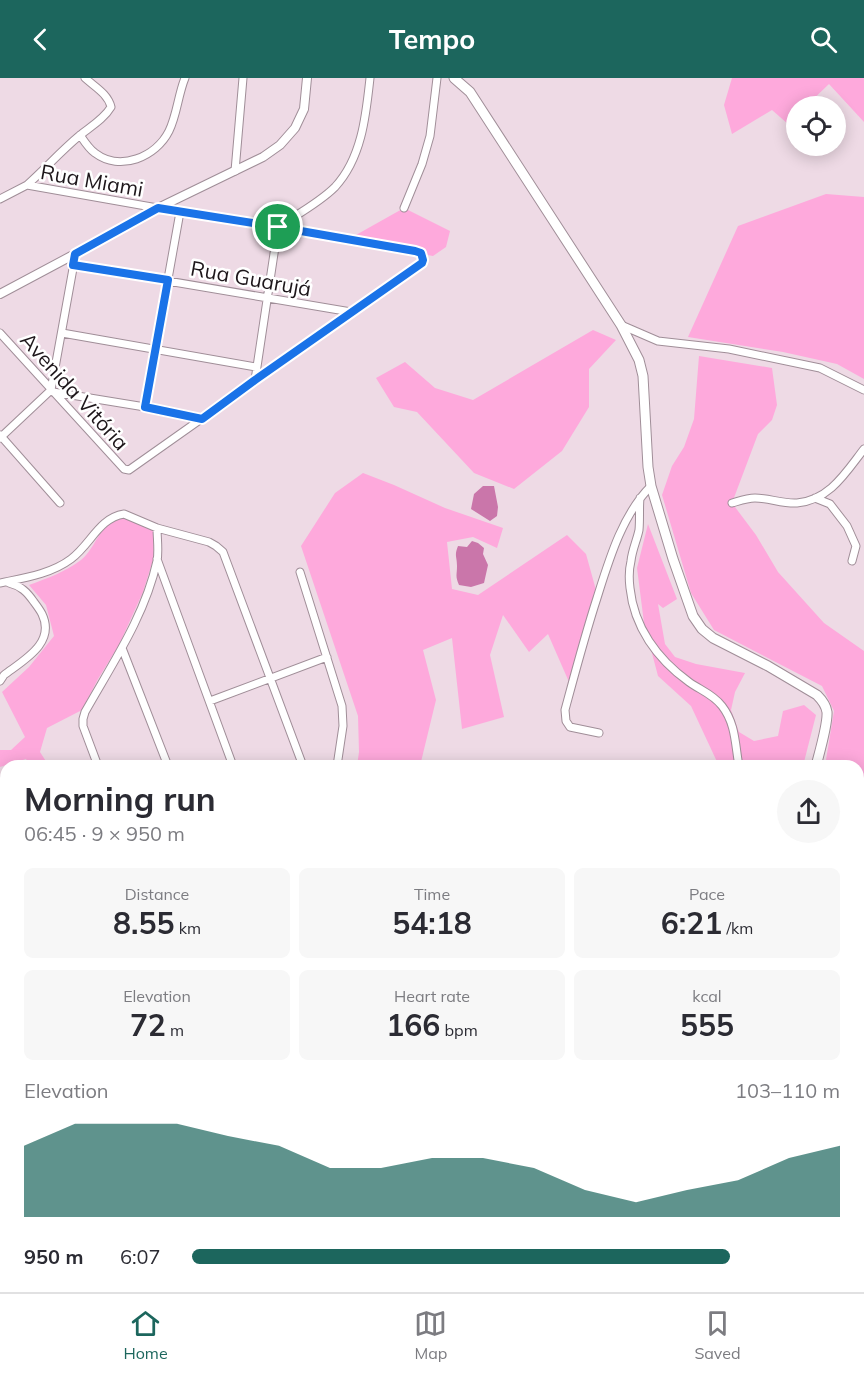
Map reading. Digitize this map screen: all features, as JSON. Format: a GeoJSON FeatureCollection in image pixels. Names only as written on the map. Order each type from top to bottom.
{"type":"FeatureCollection","features":[{"type":"Feature","properties":{"kind":"main road"},"geometry":{"type":"LineString","coordinates":[[457,79],[470,92],[621,325],[639,360],[644,376],[651,486],[673,560],[693,616],[702,629],[713,638],[768,666],[817,695],[823,701],[827,711],[817,760]]}},
{"type":"Feature","properties":{"kind":"street"},"geometry":{"type":"LineString","coordinates":[[27,185],[80,135],[104,116],[111,107],[105,95],[85,78]]}},
{"type":"Feature","properties":{"kind":"street"},"geometry":{"type":"LineString","coordinates":[[80,135],[94,153],[109,160],[128,161],[142,157],[162,143],[169,131],[185,78]]}},
{"type":"Feature","properties":{"kind":"street"},"geometry":{"type":"LineString","coordinates":[[235,171],[243,78]]}},
{"type":"Feature","properties":{"kind":"street"},"geometry":{"type":"LineString","coordinates":[[0,294],[158,208],[263,157],[280,145],[295,128],[304,109],[307,78]]}},
{"type":"Feature","properties":{"kind":"street"},"geometry":{"type":"LineString","coordinates":[[255,380],[278,227],[316,202],[334,187],[348,170],[365,120],[370,78]]}},
{"type":"Feature","properties":{"kind":"street"},"geometry":{"type":"LineString","coordinates":[[404,208],[422,164],[430,136],[437,78]]}},
{"type":"Feature","properties":{"kind":"street","name":"Rua Miami"},"geometry":{"type":"LineString","coordinates":[[0,199],[27,185],[421,253],[422,263],[351,312]]}},
{"type":"Feature","properties":{"kind":"street"},"geometry":{"type":"LineString","coordinates":[[145,407],[180,212]]}},
{"type":"Feature","properties":{"kind":"street"},"geometry":{"type":"LineString","coordinates":[[60,503],[0,436],[52,391],[75,254]]}},
{"type":"Feature","properties":{"kind":"street","name":"Rua Guarujá"},"geometry":{"type":"LineString","coordinates":[[73,265],[351,312]]}},
{"type":"Feature","properties":{"kind":"street"},"geometry":{"type":"LineString","coordinates":[[52,391],[202,419],[351,312]]}},
{"type":"Feature","properties":{"kind":"street"},"geometry":{"type":"LineString","coordinates":[[621,325],[658,341],[729,349],[820,368],[864,390]]}},
{"type":"Feature","properties":{"kind":"street","name":"Avenida Vitória"},"geometry":{"type":"LineString","coordinates":[[0,333],[124,470],[129,470],[202,419]]}},
{"type":"Feature","properties":{"kind":"street"},"geometry":{"type":"LineString","coordinates":[[62,333],[256,367]]}},
{"type":"Feature","properties":{"kind":"street"},"geometry":{"type":"LineString","coordinates":[[732,503],[752,498],[796,503],[815,498],[831,489],[845,475],[864,449]]}},
{"type":"Feature","properties":{"kind":"street"},"geometry":{"type":"LineString","coordinates":[[598,733],[570,727],[566,721],[565,710],[609,562],[622,530],[640,498],[651,486]]}},
{"type":"Feature","properties":{"kind":"street"},"geometry":{"type":"LineString","coordinates":[[640,498],[639,530],[631,561],[630,587],[635,613],[645,636],[657,654],[689,682],[709,693],[722,705],[731,722],[738,760]]}},
{"type":"Feature","properties":{"kind":"street"},"geometry":{"type":"LineString","coordinates":[[815,498],[830,504],[847,526],[856,546],[852,561]]}},
{"type":"Feature","properties":{"kind":"street"},"geometry":{"type":"LineString","coordinates":[[3,583],[28,578],[60,566],[78,553],[102,525],[111,518],[124,514],[157,528],[216,546],[223,552],[301,760]]}},
{"type":"Feature","properties":{"kind":"street"},"geometry":{"type":"LineString","coordinates":[[96,760],[82,719],[122,648],[147,594],[157,559],[157,528]]}},
{"type":"Feature","properties":{"kind":"street"},"geometry":{"type":"LineString","coordinates":[[157,559],[232,760]]}},
{"type":"Feature","properties":{"kind":"street"},"geometry":{"type":"LineString","coordinates":[[300,572],[339,694],[343,715],[338,760]]}},
{"type":"Feature","properties":{"kind":"street"},"geometry":{"type":"LineString","coordinates":[[0,681],[4,675],[39,648],[45,639],[46,627],[42,614],[27,592],[18,585],[3,583]]}},
{"type":"Feature","properties":{"kind":"street"},"geometry":{"type":"LineString","coordinates":[[122,648],[166,760]]}},
{"type":"Feature","properties":{"kind":"street"},"geometry":{"type":"LineString","coordinates":[[210,701],[327,657]]}},
{"type":"Feature","properties":{"kind":"shaded area"},"geometry":{"type":"Polygon","coordinates":[[[732,78],[864,78],[864,122],[846,102],[846,96],[840,96],[829,84],[816,96],[786,96],[786,122],[772,110],[732,134],[724,105],[732,78]]]}},
{"type":"Feature","properties":{"kind":"shaded area"},"geometry":{"type":"Polygon","coordinates":[[[826,194],[864,197],[864,379],[837,364],[783,352],[688,337],[738,226],[826,194]]]}},
{"type":"Feature","properties":{"kind":"shaded area"},"geometry":{"type":"Polygon","coordinates":[[[404,208],[450,231],[446,247],[433,256],[347,240],[404,208]]]}},
{"type":"Feature","properties":{"kind":"shaded area"},"geometry":{"type":"Polygon","coordinates":[[[593,330],[616,340],[589,369],[589,407],[562,451],[514,489],[474,473],[417,412],[394,407],[376,378],[405,362],[435,388],[473,400],[593,330]]]}},
{"type":"Feature","properties":{"kind":"shaded area"},"geometry":{"type":"Polygon","coordinates":[[[699,356],[772,368],[777,405],[772,420],[758,434],[732,503],[756,535],[778,572],[824,623],[864,651],[864,760],[826,760],[834,711],[822,686],[714,630],[691,593],[662,495],[672,466],[684,447],[694,419],[699,356]]]}},
{"type":"Feature","properties":{"kind":"shaded area"},"geometry":{"type":"Polygon","coordinates":[[[363,473],[445,508],[503,528],[497,548],[473,537],[447,542],[452,589],[478,595],[567,535],[586,554],[596,590],[569,682],[548,634],[529,652],[503,615],[490,655],[504,717],[462,729],[452,638],[423,650],[436,700],[421,760],[358,760],[358,716],[301,546],[335,493],[363,473]]]}},
{"type":"Feature","properties":{"kind":"shaded area"},"geometry":{"type":"Polygon","coordinates":[[[483,486],[494,486],[498,507],[497,516],[490,521],[471,509],[474,494],[483,486]]]}},
{"type":"Feature","properties":{"kind":"shaded area"},"geometry":{"type":"Polygon","coordinates":[[[124,518],[153,530],[154,557],[143,592],[119,645],[82,710],[47,728],[40,752],[45,760],[0,760],[0,750],[11,750],[25,737],[2,692],[29,667],[54,636],[46,605],[29,585],[63,571],[81,560],[106,527],[124,518]]]}},
{"type":"Feature","properties":{"kind":"shaded area"},"geometry":{"type":"Polygon","coordinates":[[[648,524],[677,599],[663,608],[658,604],[665,644],[675,657],[696,664],[745,673],[735,692],[731,710],[739,732],[754,741],[778,736],[783,711],[804,705],[816,715],[805,760],[716,760],[691,706],[658,676],[644,623],[637,568],[648,524]]]}},
{"type":"Feature","properties":{"kind":"shaded area"},"geometry":{"type":"Polygon","coordinates":[[[472,541],[484,548],[483,554],[488,565],[484,583],[471,587],[459,585],[456,554],[458,546],[467,547],[472,541]]]}},
{"type":"Feature","properties":{"kind":"route"},"geometry":{"type":"LineString","coordinates":[[158,208],[278,227],[415,251],[423,255],[423,260],[422,263],[202,419],[145,407],[168,280],[73,265],[75,254],[158,208]]}}]}
